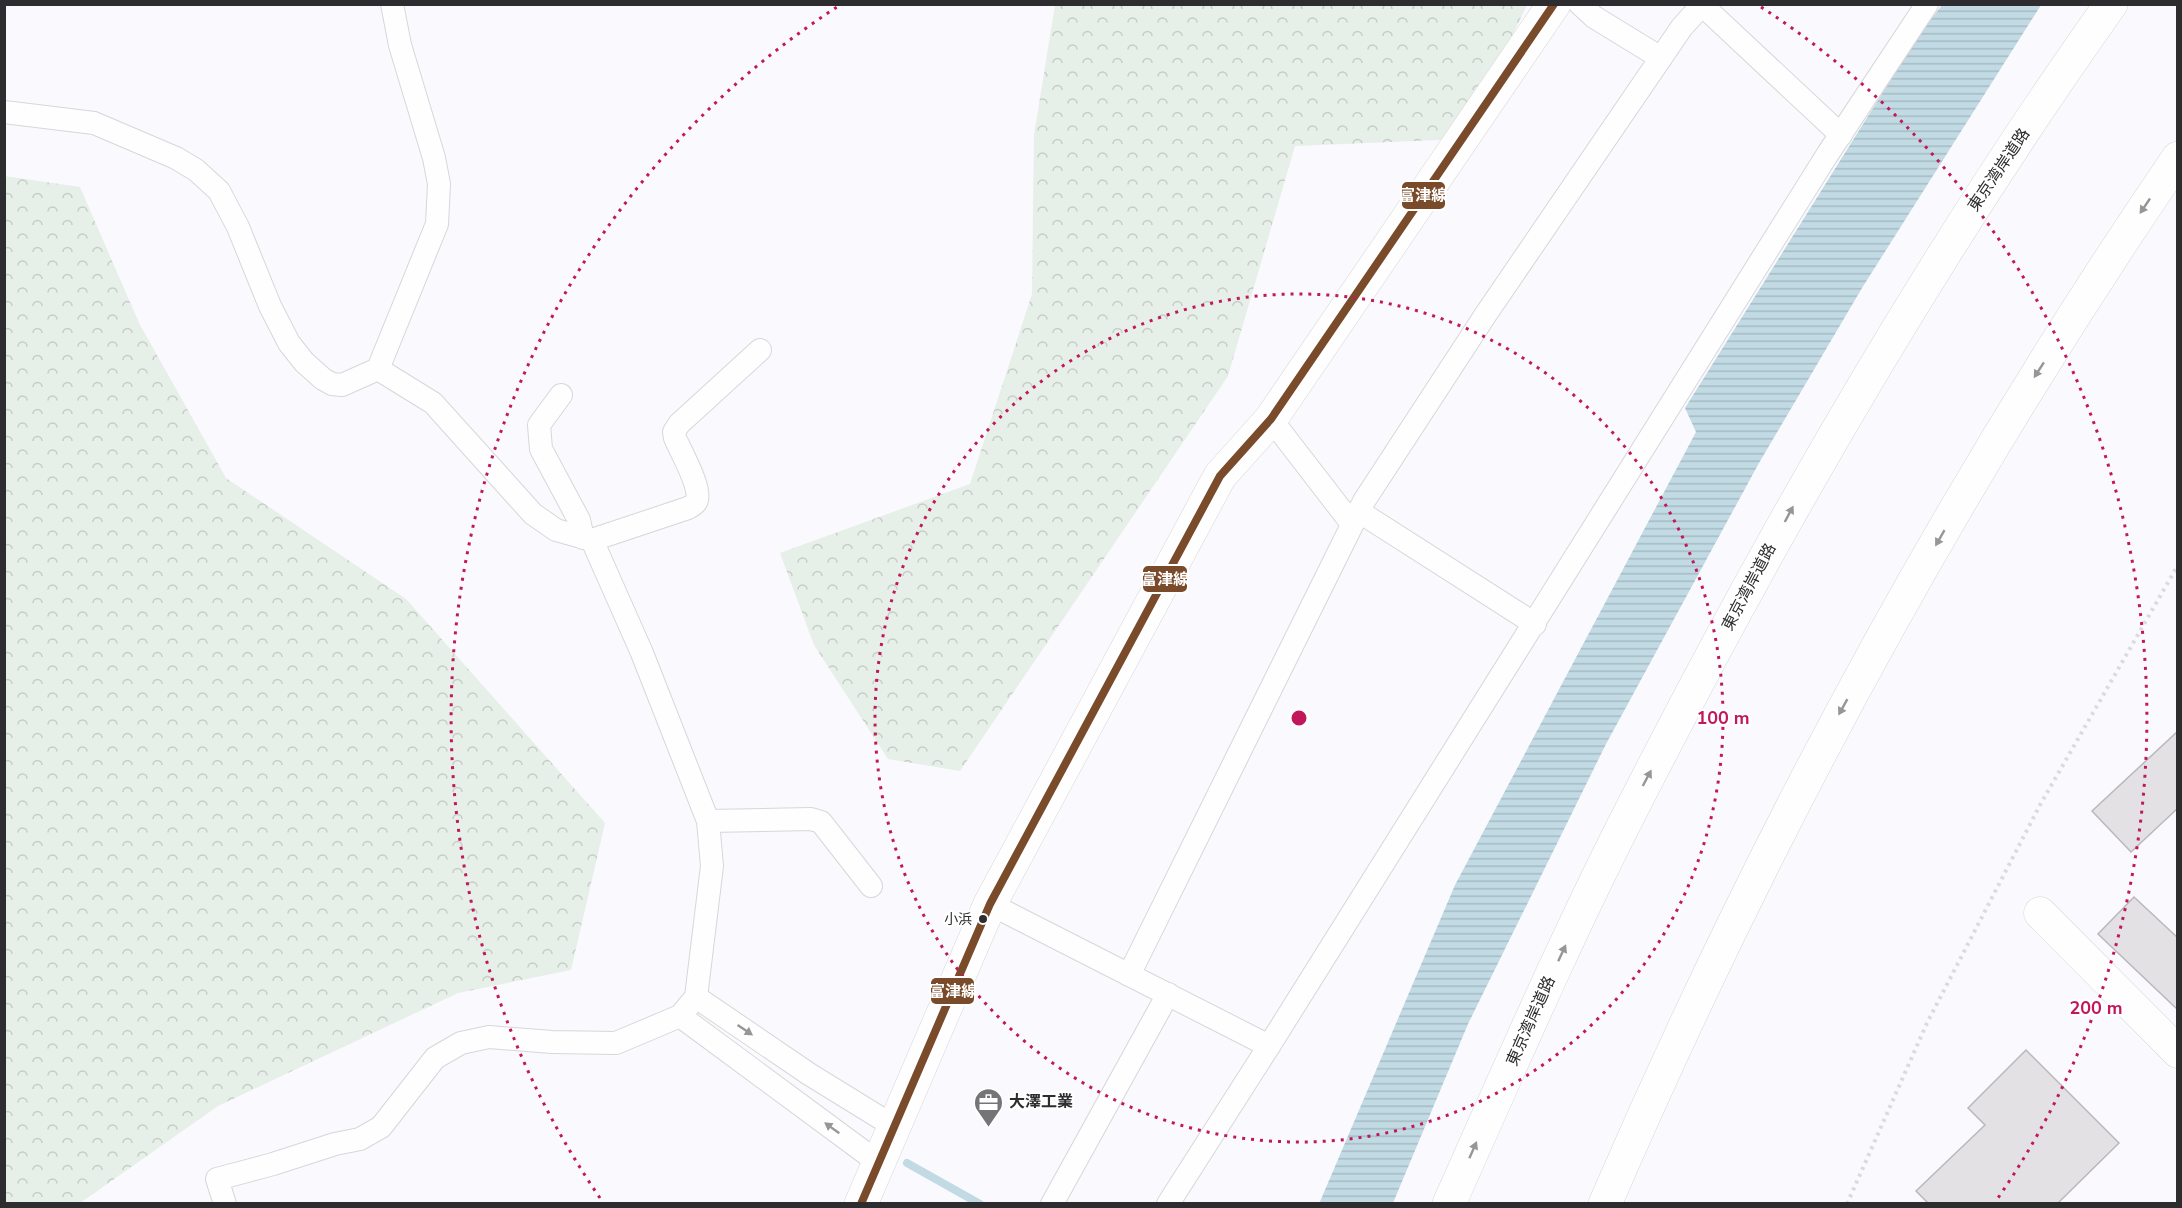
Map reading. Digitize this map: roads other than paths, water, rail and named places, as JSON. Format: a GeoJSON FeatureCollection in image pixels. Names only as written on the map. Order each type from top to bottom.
{"type":"FeatureCollection","features":[{"type":"Feature","properties":{"kind":"main road"},"geometry":{"type":"LineString","coordinates":[[861,1203],[990,904],[1220,476],[1271,419],[1554,4]]}},
{"type":"Feature","properties":{"kind":"main road","name":"東京湾岸道路"},"geometry":{"type":"LineString","coordinates":[[1449,1203],[1564,949],[1635,802],[1799,495],[1888,344],[1976,205],[2111,4]]}},
{"type":"Feature","properties":{"kind":"main road"},"geometry":{"type":"LineString","coordinates":[[1605,1203],[1650,1101],[1760,869],[1839,715],[1900,605],[2027,388],[2178,158]]}},
{"type":"Feature","properties":{"kind":"street"},"geometry":{"type":"LineString","coordinates":[[4,112],[94,123],[176,158],[196,170],[219,191],[238,227],[270,306],[290,343],[304,362],[322,379],[332,384],[342,385],[378,369],[437,225],[439,184],[434,158],[400,45],[392,4]]}},
{"type":"Feature","properties":{"kind":"street"},"geometry":{"type":"LineString","coordinates":[[1580,4],[1594,17],[1661,58]]}},
{"type":"Feature","properties":{"kind":"street"},"geometry":{"type":"LineString","coordinates":[[1168,1203],[1535,624],[1841,135],[1927,4]]}},
{"type":"Feature","properties":{"kind":"street"},"geometry":{"type":"LineString","coordinates":[[1129,975],[1355,518],[1486,314],[1682,27],[1702,5],[1841,135]]}},
{"type":"Feature","properties":{"kind":"street"},"geometry":{"type":"LineString","coordinates":[[378,369],[433,403],[532,514],[556,530],[588,539],[688,508],[696,502],[697,487],[674,432],[679,424],[760,350]]}},
{"type":"Feature","properties":{"kind":"street"},"geometry":{"type":"LineString","coordinates":[[225,1203],[217,1179],[335,1144],[360,1139],[381,1126],[435,1058],[461,1042],[489,1037],[552,1042],[616,1043],[680,1016],[696,997],[712,866],[708,821],[642,653],[579,520],[541,450],[540,425],[561,395]]}},
{"type":"Feature","properties":{"kind":"street"},"geometry":{"type":"LineString","coordinates":[[1271,419],[1355,518],[1535,624]]}},
{"type":"Feature","properties":{"kind":"street"},"geometry":{"type":"LineString","coordinates":[[708,821],[811,819],[821,822],[871,886]]}},
{"type":"Feature","properties":{"kind":"street"},"geometry":{"type":"LineString","coordinates":[[990,904],[1269,1046]]}},
{"type":"Feature","properties":{"kind":"street"},"geometry":{"type":"LineString","coordinates":[[2040,913],[2178,1052]]}},
{"type":"Feature","properties":{"kind":"street"},"geometry":{"type":"LineString","coordinates":[[1052,1203],[1168,994]]}},
{"type":"Feature","properties":{"kind":"street"},"geometry":{"type":"LineString","coordinates":[[696,997],[809,1074],[895,1127]]}},
{"type":"Feature","properties":{"kind":"street"},"geometry":{"type":"LineString","coordinates":[[680,1016],[879,1163]]}},
{"type":"Feature","properties":{"kind":"water"},"geometry":{"type":"Polygon","coordinates":[[[1942,5],[2041,5],[1862,288],[1759,463],[1606,744],[1468,1024],[1393,1203],[1319,1204],[1455,885],[1696,432],[1685,408],[1917,38],[1942,5]]]}},
{"type":"Feature","properties":{"kind":"waterway"},"geometry":{"type":"LineString","coordinates":[[907,1163],[980,1204]]}},
{"type":"Feature","properties":{"kind":"place","name":"小浜"},"geometry":{"type":"Point","coordinates":[983,919]}},
{"type":"Feature","properties":{"kind":"place","name":"大澤工業"},"geometry":{"type":"Point","coordinates":[988,1128]}}]}
